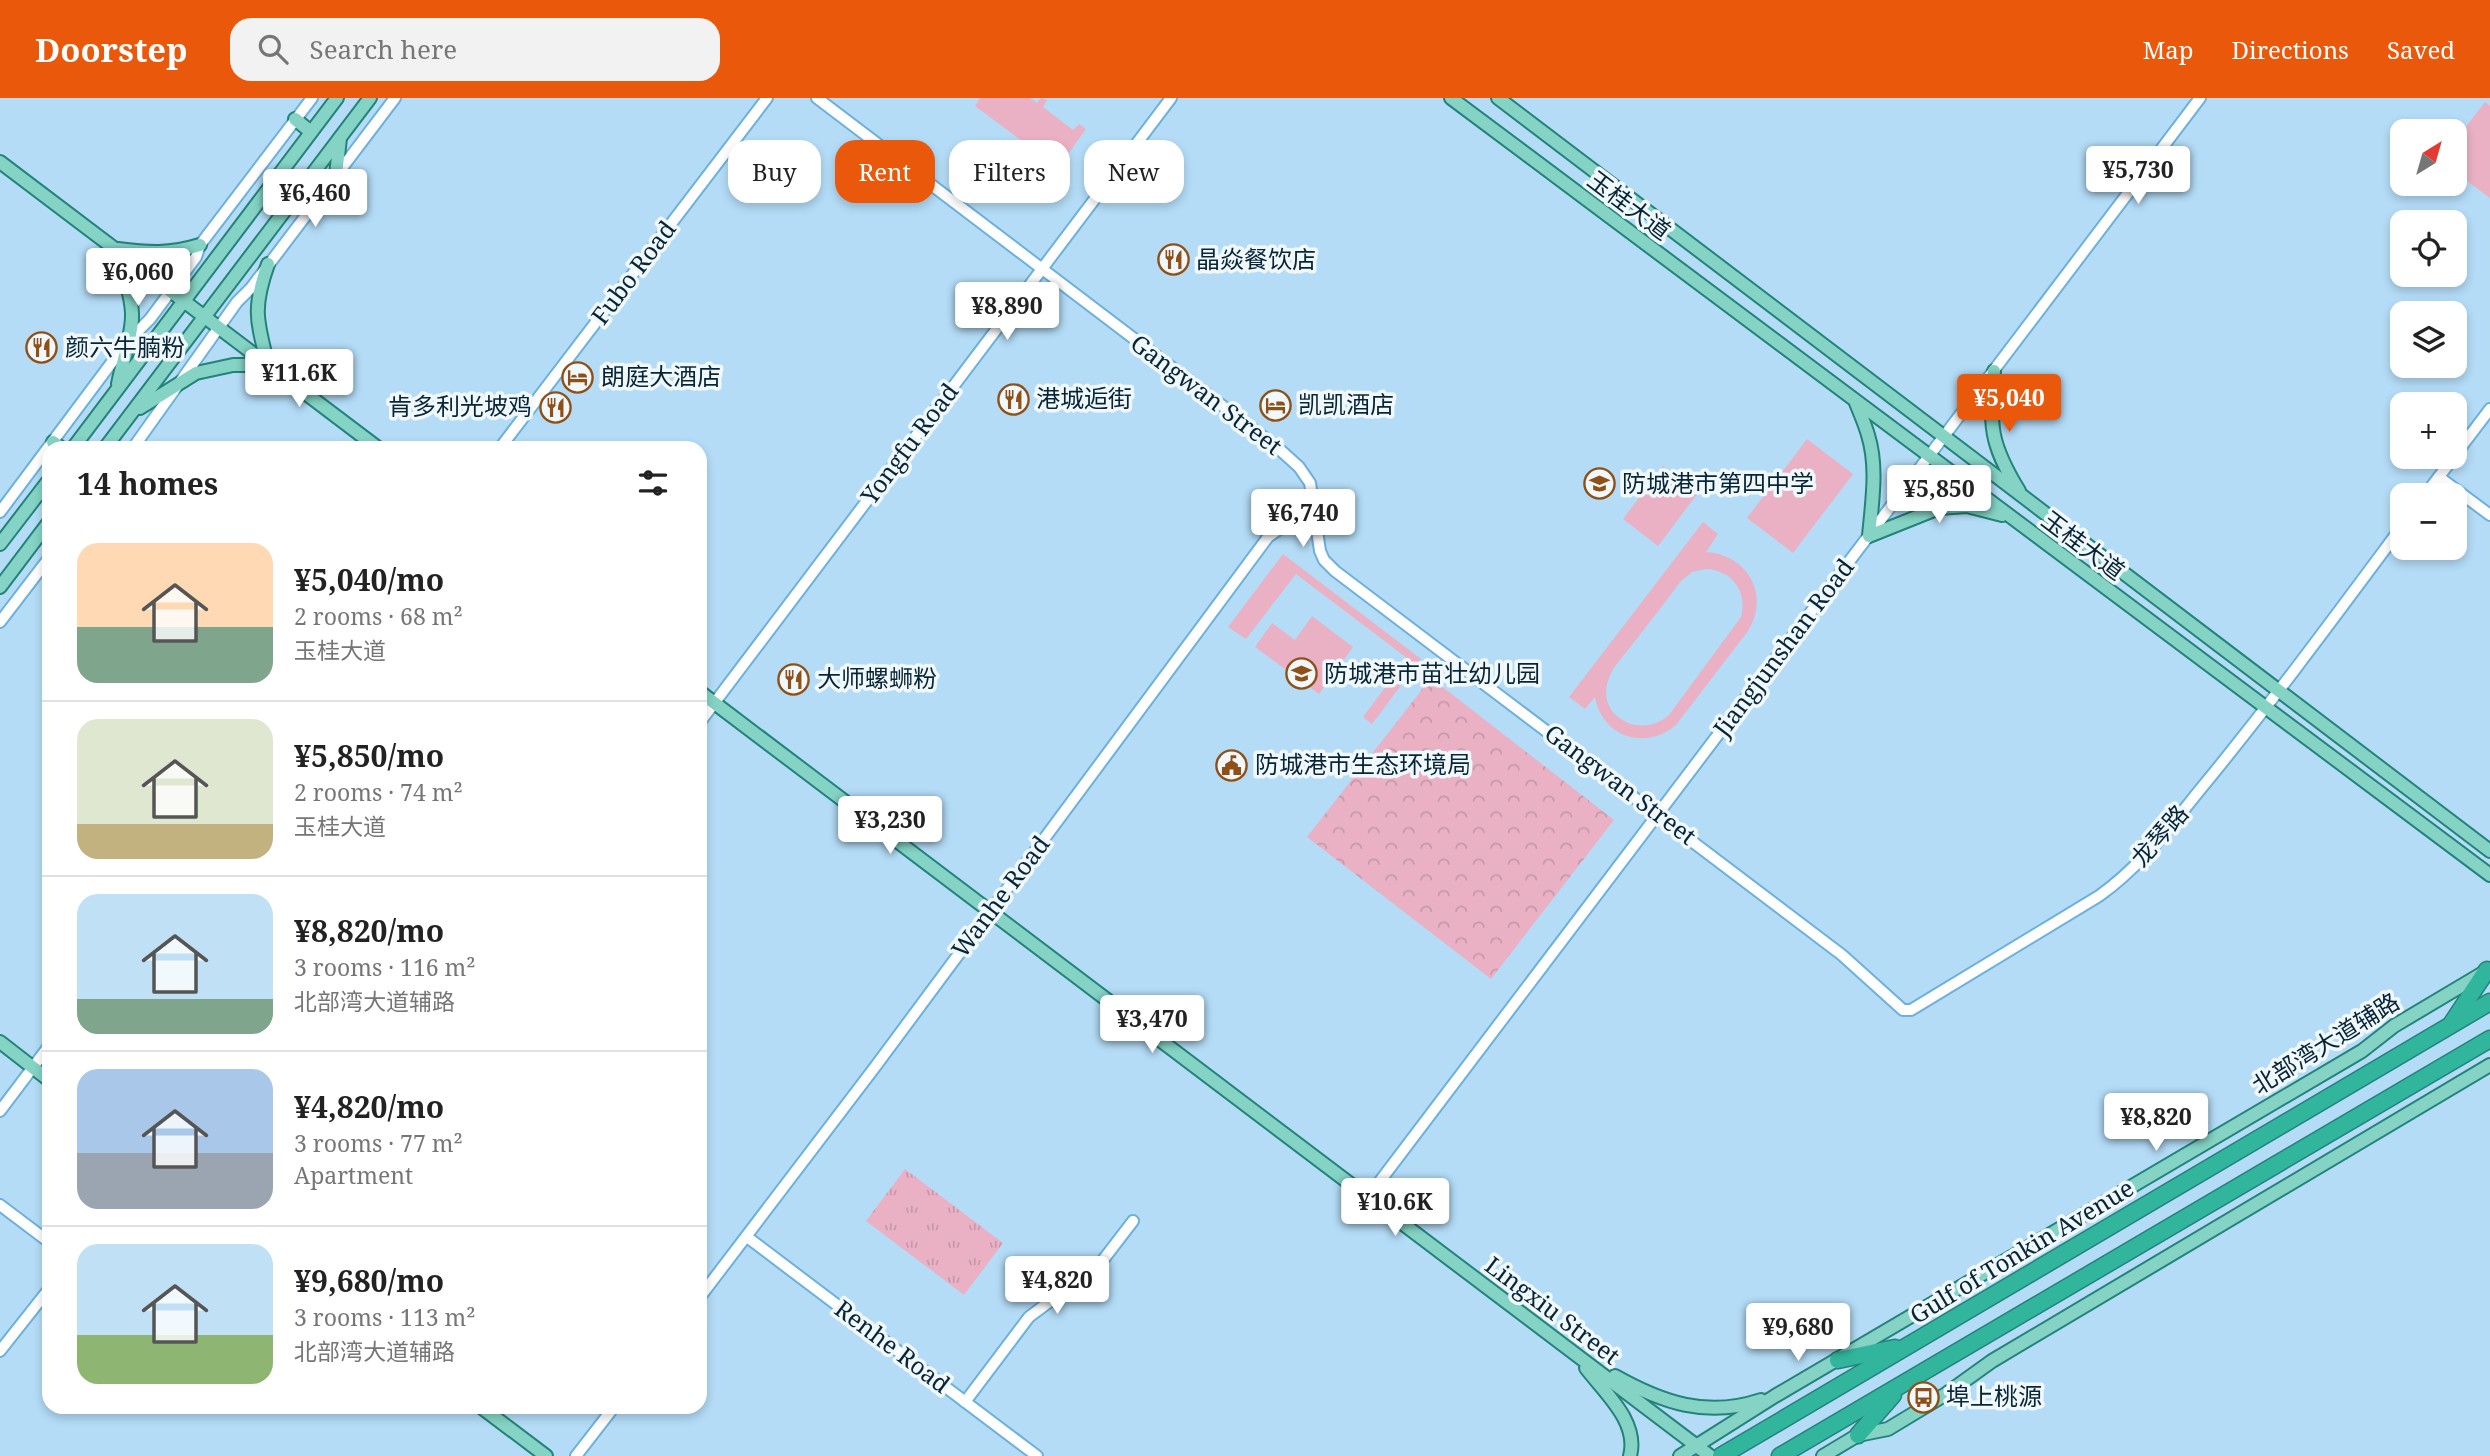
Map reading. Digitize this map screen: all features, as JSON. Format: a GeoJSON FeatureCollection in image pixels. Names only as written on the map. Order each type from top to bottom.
{"type":"FeatureCollection","features":[{"type":"Feature","properties":{"kind":"highway"},"geometry":{"type":"LineString","coordinates":[[2450,1026],[2489,969]]}},
{"type":"Feature","properties":{"kind":"highway","name":"Gulf of Tonkin Avenue"},"geometry":{"type":"LineString","coordinates":[[1721,1456],[2490,1002]]}},
{"type":"Feature","properties":{"kind":"highway"},"geometry":{"type":"LineString","coordinates":[[1780,1456],[2490,1040]]}},
{"type":"Feature","properties":{"kind":"highway"},"geometry":{"type":"LineString","coordinates":[[1838,1360],[1911,1344]]}},
{"type":"Feature","properties":{"kind":"highway"},"geometry":{"type":"LineString","coordinates":[[1858,1435],[1901,1385]]}},
{"type":"Feature","properties":{"kind":"main road"},"geometry":{"type":"LineString","coordinates":[[78,441],[337,98]]}},
{"type":"Feature","properties":{"kind":"main road"},"geometry":{"type":"LineString","coordinates":[[110,441],[370,98]]}},
{"type":"Feature","properties":{"kind":"main road","name":"玉桂大道"},"geometry":{"type":"LineString","coordinates":[[1451,98],[2490,875]]}},
{"type":"Feature","properties":{"kind":"main road","name":"玉桂大道"},"geometry":{"type":"LineString","coordinates":[[1498,98],[2490,851]]}},
{"type":"Feature","properties":{"kind":"main road"},"geometry":{"type":"LineString","coordinates":[[295,119],[311,132]]}},
{"type":"Feature","properties":{"kind":"main road"},"geometry":{"type":"LineString","coordinates":[[336,175],[340,138]]}},
{"type":"Feature","properties":{"kind":"main road"},"geometry":{"type":"LineString","coordinates":[[0,162],[369,441]]}},
{"type":"Feature","properties":{"kind":"main road"},"geometry":{"type":"LineString","coordinates":[[114,248],[148,253],[176,252],[200,245]]}},
{"type":"Feature","properties":{"kind":"main road"},"geometry":{"type":"LineString","coordinates":[[114,248],[126,282],[132,311],[116,390]]}},
{"type":"Feature","properties":{"kind":"main road"},"geometry":{"type":"LineString","coordinates":[[268,264],[256,311],[268,365]]}},
{"type":"Feature","properties":{"kind":"main road"},"geometry":{"type":"LineString","coordinates":[[131,414],[178,383],[211,368],[268,365]]}},
{"type":"Feature","properties":{"kind":"main road"},"geometry":{"type":"LineString","coordinates":[[1994,371],[1992,436],[2002,464],[2023,497]]}},
{"type":"Feature","properties":{"kind":"main road"},"geometry":{"type":"LineString","coordinates":[[1856,403],[1869,436],[1873,461],[1874,483],[1869,536],[1939,508],[1966,506],[2009,517]]}},
{"type":"Feature","properties":{"kind":"main road"},"geometry":{"type":"LineString","coordinates":[[0,544],[42,489]]}},
{"type":"Feature","properties":{"kind":"main road"},"geometry":{"type":"LineString","coordinates":[[0,587],[42,531]]}},
{"type":"Feature","properties":{"kind":"main road","name":"Lingxiu Street"},"geometry":{"type":"LineString","coordinates":[[707,697],[1710,1456]]}},
{"type":"Feature","properties":{"kind":"main road","name":"北部湾大道辅路"},"geometry":{"type":"LineString","coordinates":[[1680,1456],[1775,1396],[2362,1051],[2394,1026],[2489,969]]}},
{"type":"Feature","properties":{"kind":"main road"},"geometry":{"type":"LineString","coordinates":[[0,1042],[42,1075]]}},
{"type":"Feature","properties":{"kind":"main road"},"geometry":{"type":"LineString","coordinates":[[1823,1456],[1858,1435],[1888,1429],[1946,1394],[1992,1361],[2490,1065]]}},
{"type":"Feature","properties":{"kind":"main road"},"geometry":{"type":"LineString","coordinates":[[1572,1352],[1642,1391],[1676,1404],[1713,1409],[1745,1406],[1775,1396]]}},
{"type":"Feature","properties":{"kind":"main road"},"geometry":{"type":"LineString","coordinates":[[1572,1352],[1631,1429],[1630,1456]]}},
{"type":"Feature","properties":{"kind":"main road"},"geometry":{"type":"LineString","coordinates":[[490,1414],[546,1456]]}},
{"type":"Feature","properties":{"kind":"main road"},"geometry":{"type":"LineString","coordinates":[[1839,1456],[1858,1435]]}},
{"type":"Feature","properties":{"kind":"street"},"geometry":{"type":"LineString","coordinates":[[60,441],[127,342],[150,319],[196,257],[200,245],[312,98]]}},
{"type":"Feature","properties":{"kind":"street"},"geometry":{"type":"LineString","coordinates":[[138,441],[218,327],[395,98]]}},
{"type":"Feature","properties":{"kind":"street","name":"Fubo Road"},"geometry":{"type":"LineString","coordinates":[[505,441],[767,98]]}},
{"type":"Feature","properties":{"kind":"street","name":"Gangwan Street"},"geometry":{"type":"LineString","coordinates":[[817,98],[1268,440],[1299,467],[1310,483],[1320,551],[1324,560],[1335,571],[1842,955]]}},
{"type":"Feature","properties":{"kind":"street","name":"Yongfu Road"},"geometry":{"type":"LineString","coordinates":[[707,713],[1171,98]]}},
{"type":"Feature","properties":{"kind":"street","name":"Jiangjunshan Road"},"geometry":{"type":"LineString","coordinates":[[1368,1198],[2200,98]]}},
{"type":"Feature","properties":{"kind":"street"},"geometry":{"type":"LineString","coordinates":[[2467,440],[2490,408]]}},
{"type":"Feature","properties":{"kind":"street"},"geometry":{"type":"LineString","coordinates":[[0,512],[42,463]]}},
{"type":"Feature","properties":{"kind":"street"},"geometry":{"type":"LineString","coordinates":[[2434,483],[2445,469]]}},
{"type":"Feature","properties":{"kind":"street"},"geometry":{"type":"LineString","coordinates":[[2439,477],[2490,515]]}},
{"type":"Feature","properties":{"kind":"street","name":"Wanhe Road"},"geometry":{"type":"LineString","coordinates":[[707,1288],[1268,537],[1291,521],[1315,518]]}},
{"type":"Feature","properties":{"kind":"street","name":"龙琴路"},"geometry":{"type":"LineString","coordinates":[[1842,955],[1903,1010],[1911,1010],[2119,882],[2147,854],[2267,709],[2390,543]]}},
{"type":"Feature","properties":{"kind":"street"},"geometry":{"type":"LineString","coordinates":[[0,622],[42,567]]}},
{"type":"Feature","properties":{"kind":"street"},"geometry":{"type":"LineString","coordinates":[[0,1111],[42,1056]]}},
{"type":"Feature","properties":{"kind":"street"},"geometry":{"type":"LineString","coordinates":[[0,1205],[42,1237]]}},
{"type":"Feature","properties":{"kind":"street"},"geometry":{"type":"LineString","coordinates":[[965,1402],[1029,1317],[1100,1264],[1133,1221]]}},
{"type":"Feature","properties":{"kind":"street","name":"Renhe Road"},"geometry":{"type":"LineString","coordinates":[[747,1237],[1037,1456]]}},
{"type":"Feature","properties":{"kind":"street"},"geometry":{"type":"LineString","coordinates":[[0,1351],[42,1298]]}},
{"type":"Feature","properties":{"kind":"street"},"geometry":{"type":"LineString","coordinates":[[576,1456],[609,1414]]}},
{"type":"Feature","properties":{"kind":"green space"},"geometry":{"type":"Polygon","coordinates":[[[980,98],[1030,98],[1037,103],[1041,98],[1047,100],[1043,107],[1073,130],[1079,124],[1086,129],[1070,151],[1070,140],[1021,140],[975,106],[980,98]]]}},
{"type":"Feature","properties":{"kind":"green space"},"geometry":{"type":"Polygon","coordinates":[[[2485,102],[2490,106],[2490,198],[2468,182],[2468,124],[2485,102]]]}},
{"type":"Feature","properties":{"kind":"green space"},"geometry":{"type":"Polygon","coordinates":[[[1807,439],[1853,474],[1793,553],[1747,518],[1807,439]]]}},
{"type":"Feature","properties":{"kind":"green space"},"geometry":{"type":"Polygon","coordinates":[[[1663,466],[1698,493],[1658,546],[1623,519],[1663,466]]]}},
{"type":"Feature","properties":{"kind":"green space"},"geometry":{"type":"Polygon","coordinates":[[[1703,522],[1718,534],[1706,552],[1721,554],[1743,568],[1756,591],[1757,604],[1748,631],[1676,725],[1651,737],[1626,736],[1606,722],[1595,697],[1585,709],[1569,697],[1703,522]],[[1715,570],[1692,572],[1681,581],[1613,669],[1606,691],[1608,703],[1614,713],[1623,720],[1645,725],[1669,715],[1741,617],[1743,608],[1740,591],[1730,578],[1715,570]]]}},
{"type":"Feature","properties":{"kind":"green space"},"geometry":{"type":"Polygon","coordinates":[[[1283,554],[1421,659],[1372,724],[1363,717],[1407,658],[1296,574],[1246,639],[1228,627],[1283,554]]]}},
{"type":"Feature","properties":{"kind":"green space"},"geometry":{"type":"Polygon","coordinates":[[[1312,616],[1353,647],[1319,694],[1255,647],[1272,623],[1295,640],[1312,616]]]}},
{"type":"Feature","properties":{"kind":"green space"},"geometry":{"type":"Polygon","coordinates":[[[1431,678],[1614,820],[1491,979],[1307,837],[1431,678]]]}},
{"type":"Feature","properties":{"kind":"green space"},"geometry":{"type":"Polygon","coordinates":[[[905,1169],[1003,1243],[964,1295],[866,1221],[905,1169]]]}},
{"type":"Feature","properties":{"kind":"place","name":"晶焱餐饮店"},"geometry":{"type":"Point","coordinates":[1173,260]}},
{"type":"Feature","properties":{"kind":"place","name":"颜六牛腩粉"},"geometry":{"type":"Point","coordinates":[42,348]}},
{"type":"Feature","properties":{"kind":"place","name":"朗庭大酒店"},"geometry":{"type":"Point","coordinates":[578,377]}},
{"type":"Feature","properties":{"kind":"place","name":"港城逅街"},"geometry":{"type":"Point","coordinates":[1013,399]}},
{"type":"Feature","properties":{"kind":"place","name":"凯凯酒店"},"geometry":{"type":"Point","coordinates":[1275,405]}},
{"type":"Feature","properties":{"kind":"place","name":"肯多利光坡鸡"},"geometry":{"type":"Point","coordinates":[555,407]}},
{"type":"Feature","properties":{"kind":"place","name":"防城港市第四中学"},"geometry":{"type":"Point","coordinates":[1599,484]}},
{"type":"Feature","properties":{"kind":"place","name":"防城港市苗壮幼儿园"},"geometry":{"type":"Point","coordinates":[1301,674]}},
{"type":"Feature","properties":{"kind":"place","name":"大师螺蛳粉"},"geometry":{"type":"Point","coordinates":[794,679]}},
{"type":"Feature","properties":{"kind":"place","name":"防城港市生态环境局"},"geometry":{"type":"Point","coordinates":[1232,765]}},
{"type":"Feature","properties":{"kind":"place","name":"埠上桃源"},"geometry":{"type":"Point","coordinates":[1923,1397]}}]}
